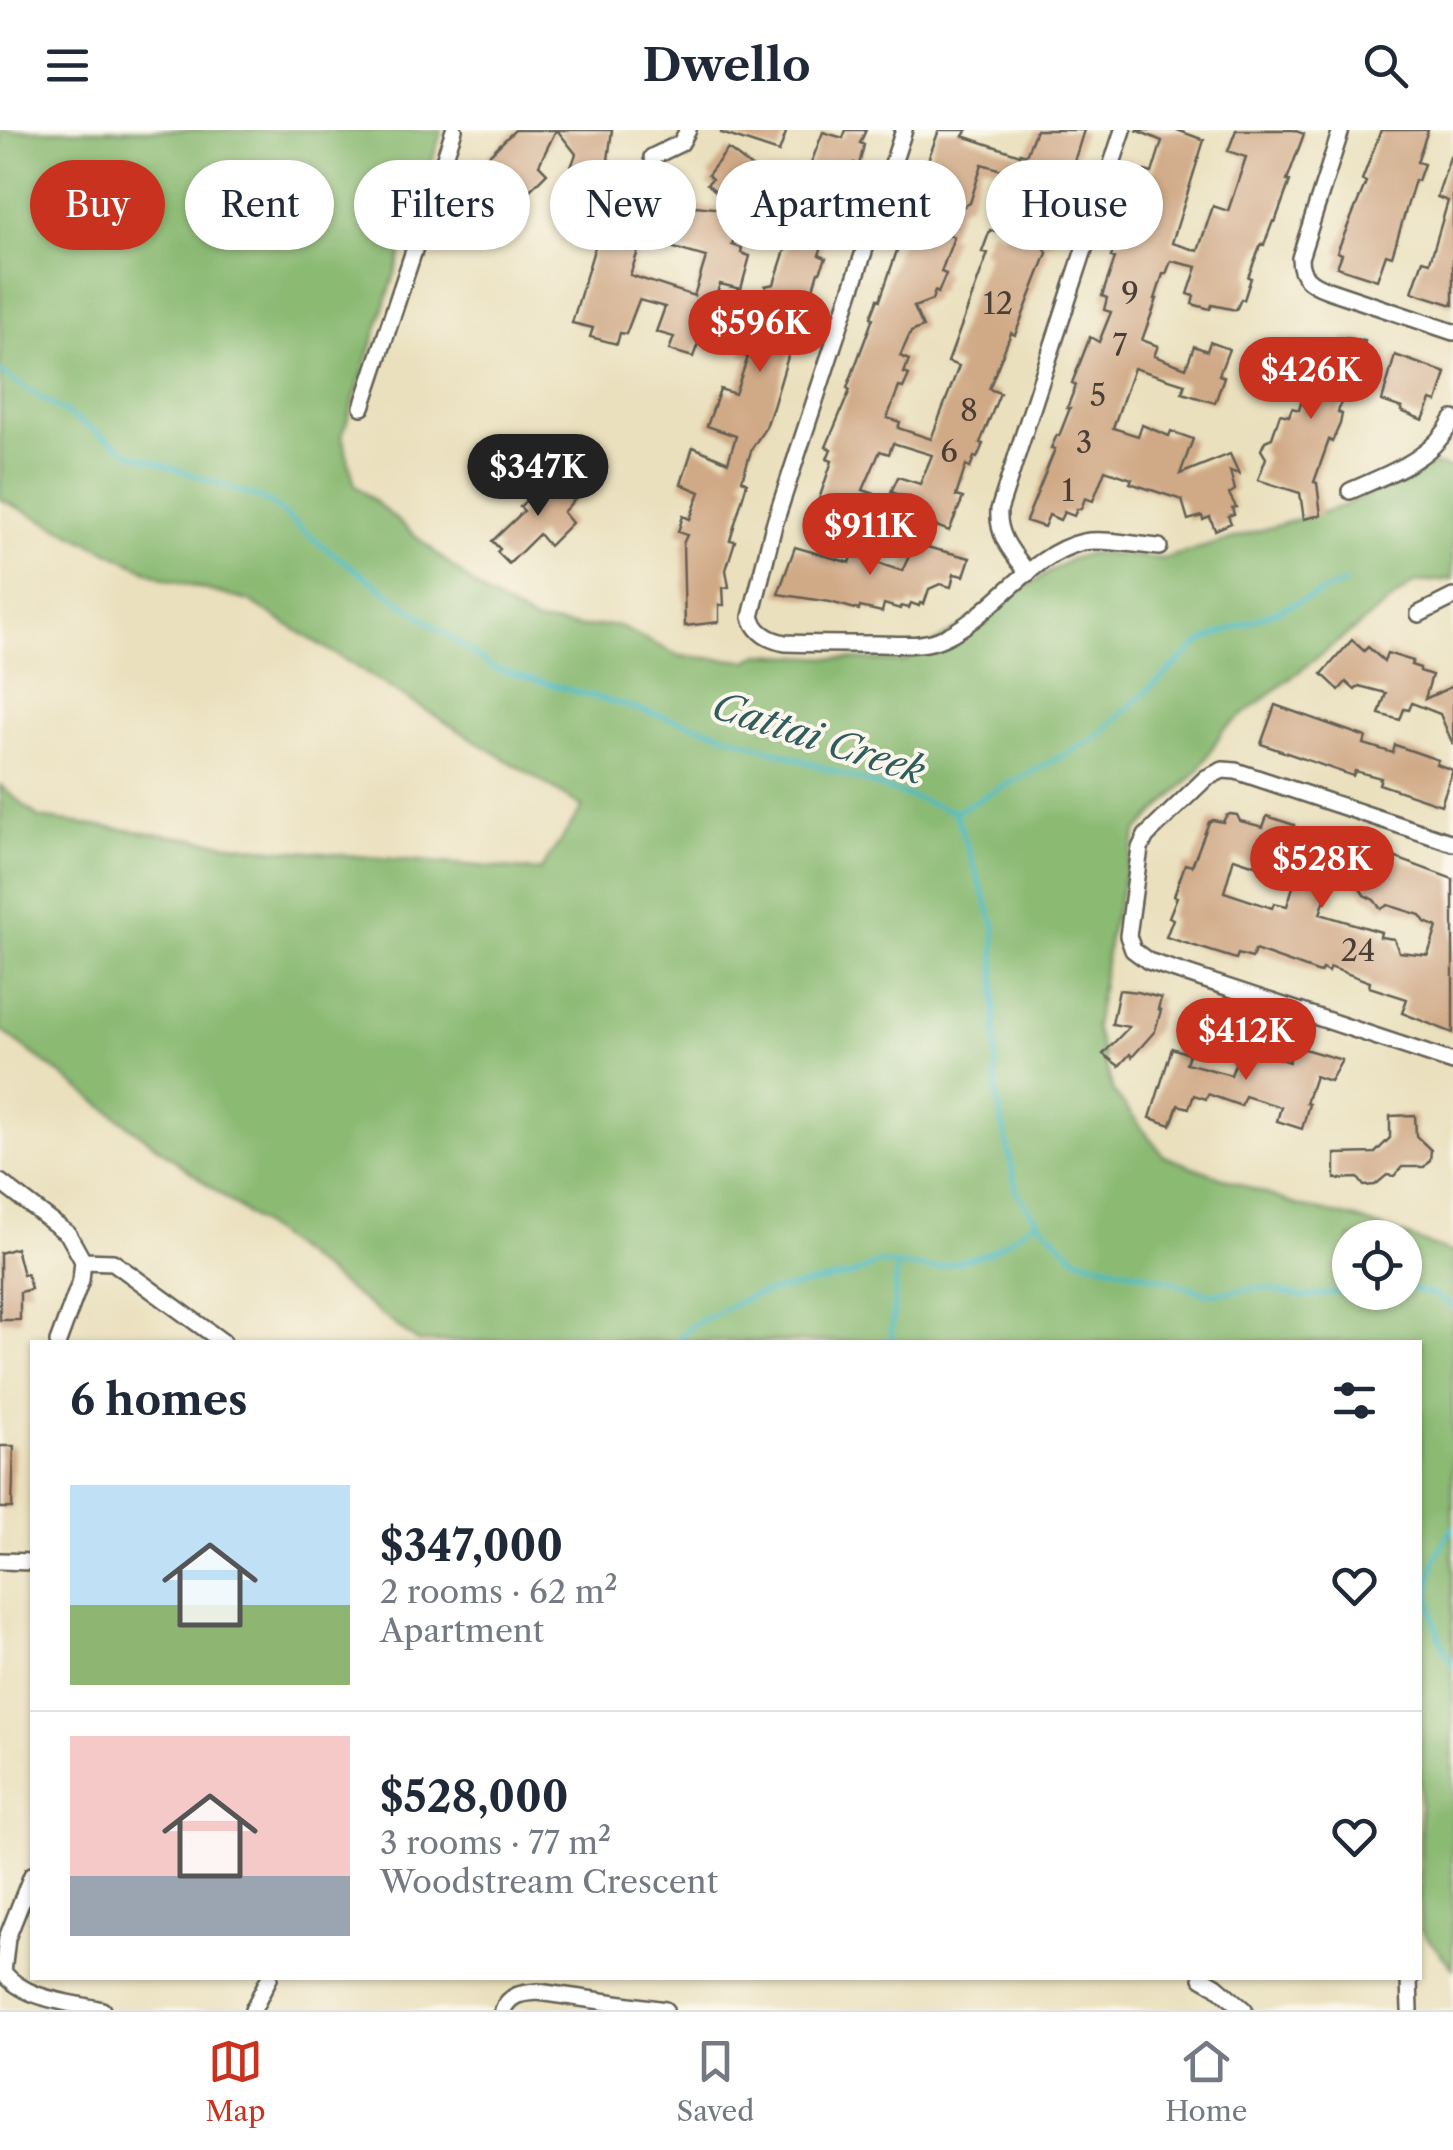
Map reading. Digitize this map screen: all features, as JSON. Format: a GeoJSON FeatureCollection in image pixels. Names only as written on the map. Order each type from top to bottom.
{"type":"FeatureCollection","features":[{"type":"Feature","properties":{"kind":"street"},"geometry":{"type":"LineString","coordinates":[[362,407],[454,130]]}},
{"type":"Feature","properties":{"kind":"street"},"geometry":{"type":"LineString","coordinates":[[652,157],[681,143],[688,130]]}},
{"type":"Feature","properties":{"kind":"street"},"geometry":{"type":"LineString","coordinates":[[904,130],[774,525],[751,617],[754,625],[766,637],[785,644],[914,644],[938,640],[964,625],[1056,553],[1087,541],[1159,547]]}},
{"type":"Feature","properties":{"kind":"street"},"geometry":{"type":"LineString","coordinates":[[1028,574],[1001,536],[999,510],[1123,130]]}},
{"type":"Feature","properties":{"kind":"street"},"geometry":{"type":"LineString","coordinates":[[1341,130],[1300,258],[1301,268],[1316,286],[1453,332]]}},
{"type":"Feature","properties":{"kind":"street"},"geometry":{"type":"LineString","coordinates":[[1350,492],[1429,451],[1453,419]]}},
{"type":"Feature","properties":{"kind":"street"},"geometry":{"type":"LineString","coordinates":[[1419,614],[1453,597]]}},
{"type":"Feature","properties":{"kind":"street"},"geometry":{"type":"LineString","coordinates":[[1453,843],[1236,771],[1215,772],[1142,842],[1128,936],[1134,950],[1148,961],[1453,1062]]}},
{"type":"Feature","properties":{"kind":"street"},"geometry":{"type":"LineString","coordinates":[[0,1182],[68,1234],[83,1261],[81,1280],[59,1340]]}},
{"type":"Feature","properties":{"kind":"street"},"geometry":{"type":"LineString","coordinates":[[83,1261],[113,1262],[220,1340]]}},
{"type":"Feature","properties":{"kind":"street"},"geometry":{"type":"LineString","coordinates":[[0,1561],[30,1562]]}},
{"type":"Feature","properties":{"kind":"street"},"geometry":{"type":"LineString","coordinates":[[30,1880],[7,1938],[2,1972],[30,1992],[102,2010]]}},
{"type":"Feature","properties":{"kind":"street"},"geometry":{"type":"LineString","coordinates":[[253,2010],[268,1980]]}},
{"type":"Feature","properties":{"kind":"street"},"geometry":{"type":"LineString","coordinates":[[1206,1980],[1244,2010]]}},
{"type":"Feature","properties":{"kind":"street"},"geometry":{"type":"LineString","coordinates":[[1408,1980],[1411,2010]]}},
{"type":"Feature","properties":{"kind":"street"},"geometry":{"type":"LineString","coordinates":[[502,2010],[520,1993],[538,1992],[665,2010]]}},
{"type":"Feature","properties":{"kind":"green space"},"geometry":{"type":"Polygon","coordinates":[[[0,130],[442,130],[432,160],[354,160],[354,250],[403,250],[342,436],[355,485],[486,595],[535,622],[580,627],[616,625],[680,656],[748,661],[759,654],[903,662],[1071,559],[1090,553],[1163,559],[1340,507],[1433,464],[1453,469],[1453,579],[1414,583],[1223,730],[1199,770],[1137,831],[1110,933],[1095,1027],[1113,1091],[1164,1156],[1299,1206],[1360,1220],[1332,1220],[1332,1310],[1422,1310],[1422,1242],[1453,1253],[1453,1968],[1422,1931],[1422,1340],[415,1340],[0,1029],[0,785],[39,818],[260,848],[540,871],[583,807],[249,601],[164,579],[0,499],[0,130]]]}},
{"type":"Feature","properties":{"kind":"building"},"geometry":{"type":"Polygon","coordinates":[[[515,130],[556,130],[539,165],[547,173],[530,190],[530,160],[484,160],[515,130]]]}},
{"type":"Feature","properties":{"kind":"building"},"geometry":{"type":"Polygon","coordinates":[[[557,130],[612,130],[608,160],[574,160],[576,154],[557,130]]]}},
{"type":"Feature","properties":{"kind":"building"},"geometry":{"type":"Polygon","coordinates":[[[787,130],[779,152],[721,133],[787,130]]]}},
{"type":"Feature","properties":{"kind":"building"},"geometry":{"type":"Polygon","coordinates":[[[846,130],[866,130],[860,143],[864,145],[860,160],[812,160],[823,132],[843,138],[846,130]]]}},
{"type":"Feature","properties":{"kind":"building"},"geometry":{"type":"Polygon","coordinates":[[[939,130],[967,130],[963,136],[1026,155],[1036,130],[1084,130],[1075,160],[986,160],[966,205],[966,160],[928,160],[939,130]]]}},
{"type":"Feature","properties":{"kind":"building"},"geometry":{"type":"Polygon","coordinates":[[[1136,130],[1177,130],[1204,140],[1172,243],[1198,251],[1213,206],[1228,211],[1246,157],[1228,151],[1236,130],[1293,130],[1304,134],[1275,222],[1264,245],[1261,244],[1244,300],[1236,310],[1192,304],[1194,296],[1188,294],[1197,267],[1171,261],[1163,274],[1142,340],[1158,346],[1154,356],[1186,368],[1194,346],[1207,351],[1210,342],[1229,349],[1219,375],[1224,377],[1215,403],[1182,393],[1185,384],[1134,368],[1113,428],[1138,436],[1142,425],[1169,436],[1171,431],[1193,439],[1180,474],[1230,454],[1239,474],[1230,471],[1235,490],[1229,494],[1236,507],[1232,508],[1234,514],[1228,516],[1231,523],[1215,530],[1210,517],[1188,520],[1182,500],[1130,483],[1132,479],[1105,470],[1093,501],[1085,498],[1074,516],[1064,512],[1060,520],[1049,515],[1044,527],[1026,521],[1055,449],[1051,448],[1070,408],[1076,385],[1072,383],[1090,337],[1099,342],[1111,312],[1104,310],[1107,298],[1102,296],[1115,258],[1111,257],[1114,250],[1163,250],[1163,160],[1156,160],[1162,141],[1136,130]]]}},
{"type":"Feature","properties":{"kind":"building"},"geometry":{"type":"Polygon","coordinates":[[[1381,130],[1428,130],[1417,162],[1424,164],[1418,181],[1415,180],[1392,256],[1386,254],[1377,280],[1337,267],[1342,254],[1337,252],[1366,182],[1362,180],[1381,130]]]}},
{"type":"Feature","properties":{"kind":"building"},"geometry":{"type":"Polygon","coordinates":[[[728,149],[742,160],[720,160],[728,149]]]}},
{"type":"Feature","properties":{"kind":"building"},"geometry":{"type":"Polygon","coordinates":[[[1450,157],[1453,305],[1412,292],[1423,260],[1430,262],[1448,201],[1437,197],[1450,157]]]}},
{"type":"Feature","properties":{"kind":"building"},"geometry":{"type":"Polygon","coordinates":[[[716,165],[716,191],[707,184],[712,179],[708,175],[716,165]]]}},
{"type":"Feature","properties":{"kind":"building"},"geometry":{"type":"Polygon","coordinates":[[[696,206],[716,208],[716,250],[742,250],[750,256],[741,289],[720,284],[693,357],[669,350],[674,337],[656,332],[665,307],[639,300],[626,334],[620,333],[617,344],[590,337],[593,328],[572,323],[594,250],[638,250],[630,275],[694,296],[706,257],[681,250],[696,250],[696,206]]]}},
{"type":"Feature","properties":{"kind":"building"},"geometry":{"type":"Polygon","coordinates":[[[986,241],[986,250],[1047,253],[989,389],[1000,393],[977,458],[974,457],[970,468],[966,465],[956,496],[963,498],[949,531],[908,515],[914,500],[891,492],[898,477],[920,484],[932,455],[893,443],[889,454],[880,451],[863,490],[895,501],[891,512],[861,503],[856,512],[835,506],[833,513],[816,508],[832,461],[827,459],[831,449],[826,447],[897,250],[949,250],[938,293],[935,291],[932,300],[914,307],[923,327],[911,332],[900,356],[909,360],[904,373],[909,375],[903,388],[899,387],[887,418],[900,422],[898,428],[931,439],[959,366],[948,362],[988,253],[982,252],[986,241]]]}},
{"type":"Feature","properties":{"kind":"building"},"geometry":{"type":"Polygon","coordinates":[[[785,250],[821,250],[819,255],[826,258],[812,292],[806,290],[792,325],[797,326],[773,407],[752,448],[742,480],[747,483],[730,540],[735,541],[726,570],[729,587],[723,588],[719,622],[685,626],[683,544],[687,535],[678,532],[683,516],[690,519],[700,492],[681,484],[693,447],[728,462],[736,436],[707,426],[720,389],[735,394],[748,357],[741,355],[752,318],[760,321],[770,298],[765,286],[774,284],[785,250]]]}},
{"type":"Feature","properties":{"kind":"building"},"geometry":{"type":"Polygon","coordinates":[[[1345,338],[1365,341],[1358,380],[1348,378],[1338,412],[1342,414],[1340,424],[1332,442],[1329,440],[1314,482],[1321,515],[1304,519],[1300,493],[1258,480],[1266,458],[1261,450],[1265,441],[1272,438],[1280,414],[1289,416],[1292,408],[1299,410],[1302,400],[1310,402],[1320,371],[1290,364],[1293,341],[1335,348],[1343,346],[1345,338]]]}},
{"type":"Feature","properties":{"kind":"building"},"geometry":{"type":"Polygon","coordinates":[[[1395,355],[1446,373],[1437,402],[1431,400],[1423,420],[1382,401],[1395,355]]]}},
{"type":"Feature","properties":{"kind":"building"},"geometry":{"type":"Polygon","coordinates":[[[552,472],[577,497],[563,512],[572,523],[549,546],[539,534],[509,564],[492,541],[524,511],[520,507],[552,472]]]}},
{"type":"Feature","properties":{"kind":"building"},"geometry":{"type":"Polygon","coordinates":[[[915,544],[970,558],[964,576],[954,574],[951,587],[940,584],[929,589],[924,604],[919,606],[911,603],[909,608],[900,609],[884,604],[882,612],[778,594],[795,547],[850,563],[852,557],[866,550],[879,553],[877,563],[902,571],[915,544]]]}},
{"type":"Feature","properties":{"kind":"building"},"geometry":{"type":"Polygon","coordinates":[[[1352,640],[1384,661],[1387,653],[1413,661],[1411,665],[1432,675],[1425,699],[1453,686],[1453,745],[1440,714],[1412,703],[1409,710],[1404,709],[1400,720],[1379,714],[1386,693],[1359,686],[1355,690],[1346,682],[1339,690],[1322,674],[1352,640]]]}},
{"type":"Feature","properties":{"kind":"building"},"geometry":{"type":"Polygon","coordinates":[[[1275,705],[1366,737],[1364,744],[1393,753],[1395,745],[1438,760],[1436,764],[1453,770],[1441,805],[1379,784],[1381,778],[1355,771],[1353,776],[1261,744],[1275,705]]]}},
{"type":"Feature","properties":{"kind":"building"},"geometry":{"type":"Polygon","coordinates":[[[1237,815],[1240,821],[1263,827],[1267,816],[1305,833],[1350,845],[1347,852],[1372,858],[1374,853],[1385,857],[1386,854],[1453,879],[1453,1033],[1402,1013],[1407,999],[1369,987],[1370,982],[1330,967],[1328,972],[1322,969],[1320,973],[1255,950],[1252,958],[1238,954],[1236,959],[1166,937],[1185,864],[1192,866],[1209,822],[1223,822],[1226,816],[1237,815]],[[1234,858],[1224,892],[1272,908],[1274,903],[1287,906],[1300,865],[1273,878],[1267,869],[1234,858]],[[1333,875],[1320,914],[1381,932],[1380,937],[1394,939],[1399,952],[1428,955],[1437,927],[1420,915],[1388,905],[1381,909],[1356,882],[1333,875]]]}},
{"type":"Feature","properties":{"kind":"building"},"geometry":{"type":"Polygon","coordinates":[[[1119,990],[1161,998],[1161,1010],[1155,1031],[1119,1066],[1103,1054],[1129,1027],[1112,1024],[1119,990]]]}},
{"type":"Feature","properties":{"kind":"building"},"geometry":{"type":"Polygon","coordinates":[[[1242,1046],[1251,1050],[1252,1046],[1289,1062],[1294,1046],[1342,1060],[1330,1081],[1315,1076],[1302,1129],[1277,1121],[1281,1107],[1245,1096],[1241,1106],[1208,1094],[1206,1099],[1194,1095],[1189,1108],[1178,1105],[1171,1125],[1150,1118],[1172,1048],[1189,1054],[1186,1063],[1231,1075],[1242,1046]]]}},
{"type":"Feature","properties":{"kind":"building"},"geometry":{"type":"Polygon","coordinates":[[[1415,1115],[1416,1136],[1431,1150],[1424,1167],[1402,1167],[1394,1176],[1387,1175],[1375,1185],[1364,1186],[1358,1178],[1335,1179],[1335,1154],[1375,1153],[1390,1138],[1390,1116],[1415,1115]]]}},
{"type":"Feature","properties":{"kind":"building"},"geometry":{"type":"Polygon","coordinates":[[[16,1248],[31,1289],[20,1292],[20,1320],[0,1320],[0,1253],[16,1248]]]}},
{"type":"Feature","properties":{"kind":"building"},"geometry":{"type":"Polygon","coordinates":[[[0,1446],[14,1446],[12,1508],[0,1508],[0,1446]]]}},
{"type":"Feature","properties":{"kind":"waterway","name":"Cattai Creek"},"geometry":{"type":"LineString","coordinates":[[0,372],[130,453],[268,501],[320,544],[493,668],[715,731],[955,812],[995,926],[996,1092],[1017,1192],[1037,1220],[1077,1258],[1210,1294],[1262,1288],[1305,1297],[1332,1293]]}},
{"type":"Feature","properties":{"kind":"waterway"},"geometry":{"type":"LineString","coordinates":[[955,812],[1093,740],[1202,641],[1345,583]]}},
{"type":"Feature","properties":{"kind":"waterway"},"geometry":{"type":"LineString","coordinates":[[677,1340],[694,1324],[754,1295],[852,1275],[878,1263],[933,1269],[991,1252],[1037,1220]]}},
{"type":"Feature","properties":{"kind":"waterway"},"geometry":{"type":"LineString","coordinates":[[891,1340],[897,1266]]}},
{"type":"Feature","properties":{"kind":"waterway","name":"Cattai Creek"},"geometry":{"type":"LineString","coordinates":[[1422,1292],[1453,1307]]}},
{"type":"Feature","properties":{"kind":"waterway","name":"Cattai Creek"},"geometry":{"type":"LineString","coordinates":[[1453,1528],[1435,1562],[1430,1597],[1438,1631],[1453,1666]]}}]}
